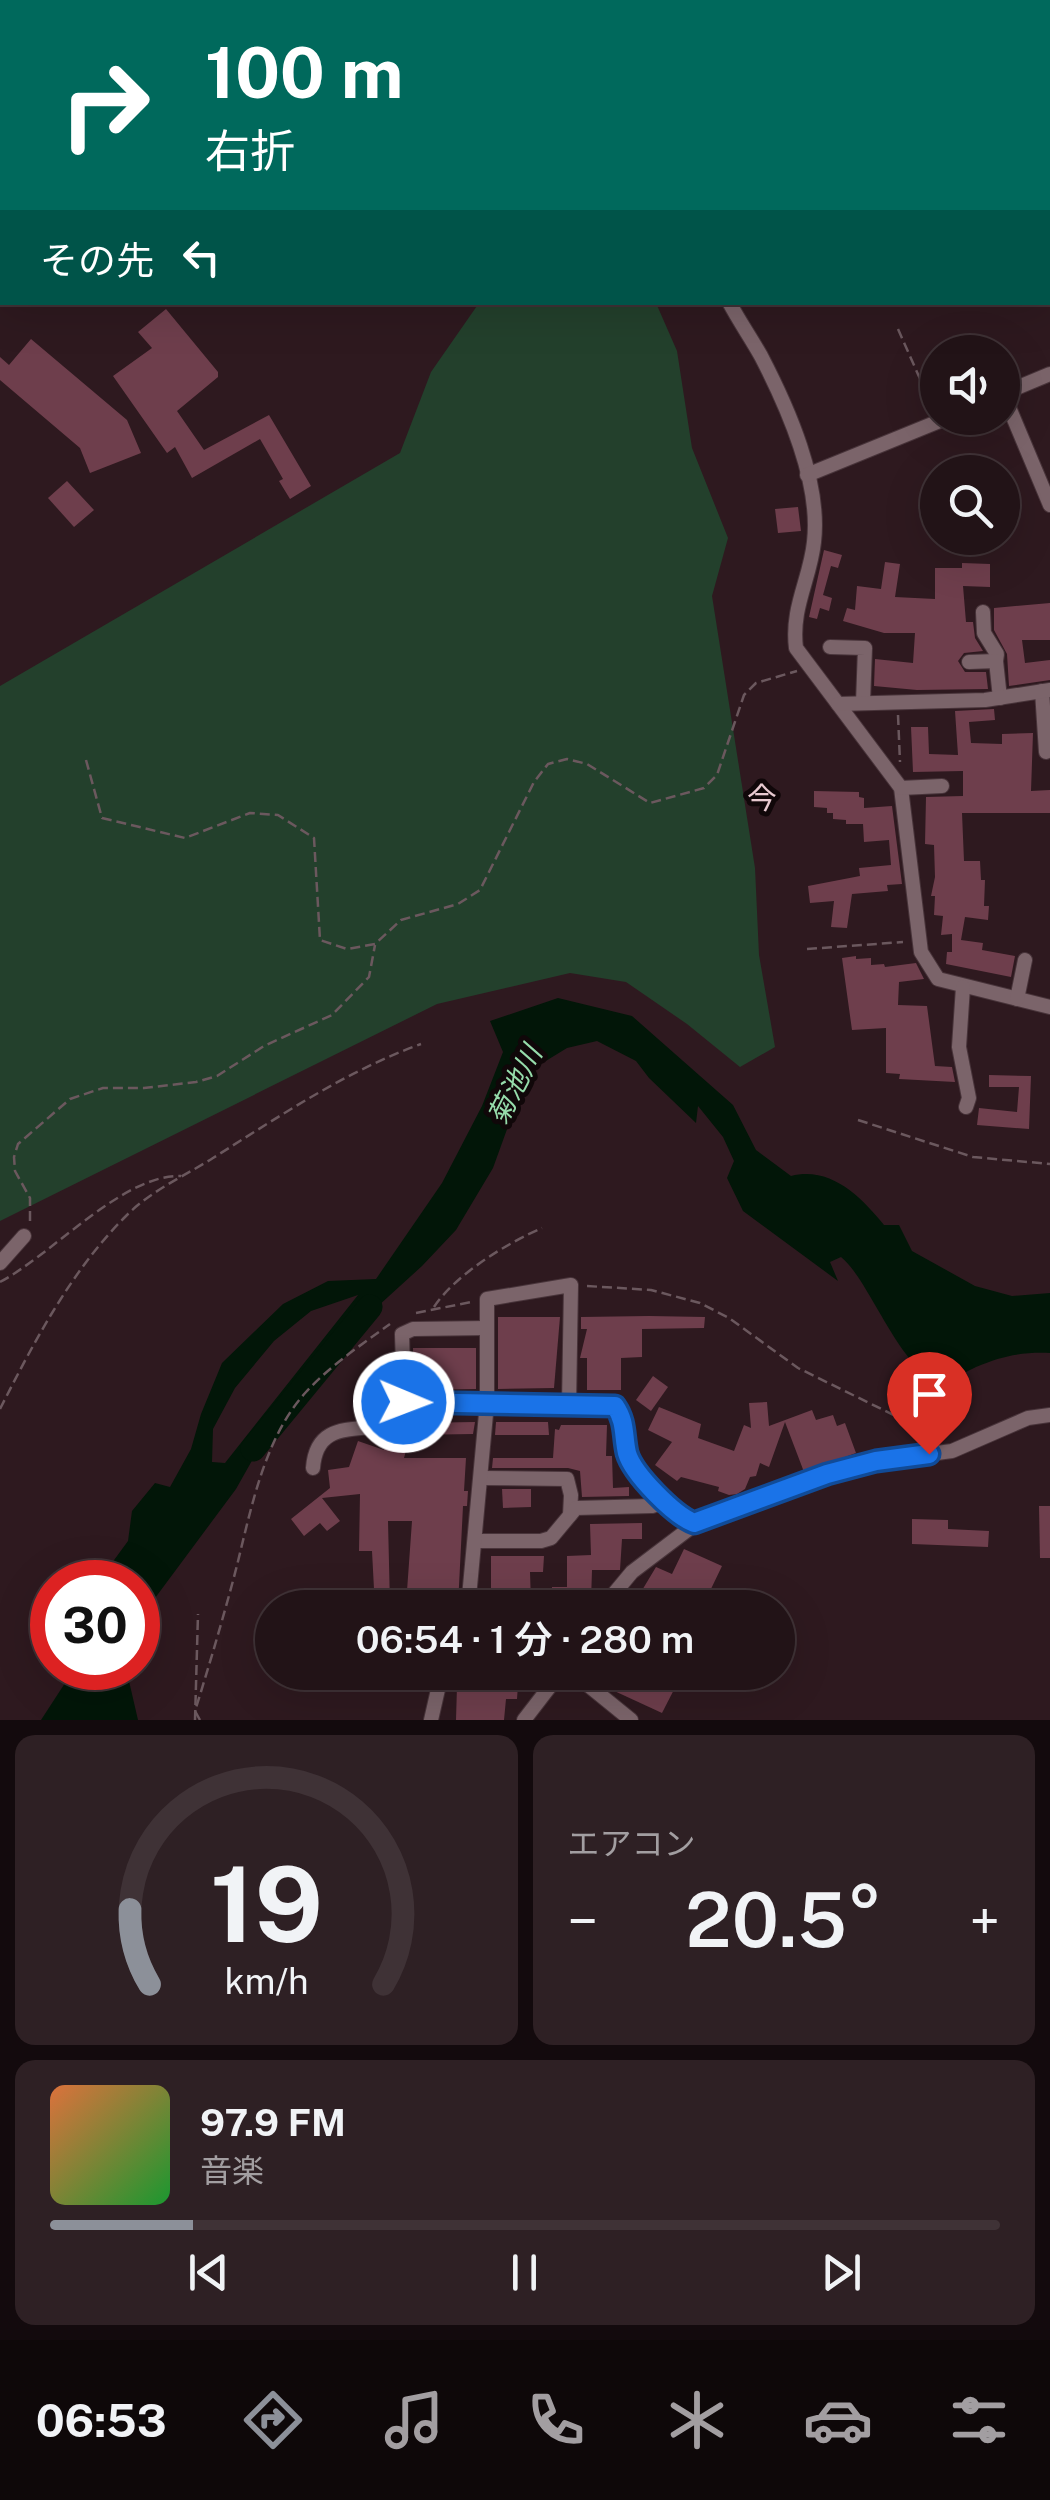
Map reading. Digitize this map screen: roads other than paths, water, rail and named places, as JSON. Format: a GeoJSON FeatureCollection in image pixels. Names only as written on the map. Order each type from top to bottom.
{"type":"FeatureCollection","features":[{"type":"Feature","properties":{"kind":"street"},"geometry":{"type":"LineString","coordinates":[[731,305],[783,402],[801,445],[807,475],[814,542],[793,625],[796,648],[901,788],[921,952],[938,979],[1050,1007]]}},
{"type":"Feature","properties":{"kind":"street"},"geometry":{"type":"LineString","coordinates":[[1020,387],[1050,374]]}},
{"type":"Feature","properties":{"kind":"street"},"geometry":{"type":"LineString","coordinates":[[807,475],[920,428]]}},
{"type":"Feature","properties":{"kind":"street"},"geometry":{"type":"LineString","coordinates":[[1020,434],[1050,505]]}},
{"type":"Feature","properties":{"kind":"street"},"geometry":{"type":"LineString","coordinates":[[983,612],[984,633],[997,654],[1000,698]]}},
{"type":"Feature","properties":{"kind":"street"},"geometry":{"type":"LineString","coordinates":[[830,647],[864,648],[863,703]]}},
{"type":"Feature","properties":{"kind":"street"},"geometry":{"type":"LineString","coordinates":[[968,662],[996,661]]}},
{"type":"Feature","properties":{"kind":"street"},"geometry":{"type":"LineString","coordinates":[[838,704],[1000,698],[1046,691],[1046,752]]}},
{"type":"Feature","properties":{"kind":"street"},"geometry":{"type":"LineString","coordinates":[[901,788],[942,786]]}},
{"type":"Feature","properties":{"kind":"street"},"geometry":{"type":"LineString","coordinates":[[1018,999],[1025,960]]}},
{"type":"Feature","properties":{"kind":"street"},"geometry":{"type":"LineString","coordinates":[[963,987],[960,1047],[970,1098],[966,1107]]}},
{"type":"Feature","properties":{"kind":"street"},"geometry":{"type":"LineString","coordinates":[[0,1263],[24,1236]]}},
{"type":"Feature","properties":{"kind":"street"},"geometry":{"type":"LineString","coordinates":[[470,1590],[487,1403],[487,1299],[570,1285],[569,1405]]}},
{"type":"Feature","properties":{"kind":"street"},"geometry":{"type":"LineString","coordinates":[[313,1468],[314,1454],[327,1438],[344,1427],[390,1427],[402,1419],[402,1334],[413,1328],[487,1328]]}},
{"type":"Feature","properties":{"kind":"street"},"geometry":{"type":"LineString","coordinates":[[404,1402],[615,1406],[624,1418],[628,1458],[680,1518],[694,1523]]}},
{"type":"Feature","properties":{"kind":"street"},"geometry":{"type":"LineString","coordinates":[[617,1590],[632,1572],[694,1523],[842,1470],[964,1448],[1028,1418],[1050,1415]]}},
{"type":"Feature","properties":{"kind":"street"},"geometry":{"type":"LineString","coordinates":[[482,1478],[567,1478],[572,1495],[570,1516]]}},
{"type":"Feature","properties":{"kind":"street"},"geometry":{"type":"LineString","coordinates":[[475,1540],[542,1541],[551,1538],[576,1508],[652,1506],[665,1502]]}},
{"type":"Feature","properties":{"kind":"street"},"geometry":{"type":"LineString","coordinates":[[431,1720],[438,1690]]}},
{"type":"Feature","properties":{"kind":"street"},"geometry":{"type":"LineString","coordinates":[[524,1720],[547,1690]]}},
{"type":"Feature","properties":{"kind":"street"},"geometry":{"type":"LineString","coordinates":[[594,1690],[631,1720]]}},
{"type":"Feature","properties":{"kind":"water"},"geometry":{"type":"Polygon","coordinates":[[[558,998],[632,1016],[733,1105],[756,1150],[791,1176],[819,1176],[844,1186],[884,1225],[899,1225],[912,1251],[975,1286],[1012,1296],[1050,1293],[1050,1353],[1003,1357],[947,1380],[932,1377],[917,1367],[841,1257],[830,1262],[838,1281],[743,1211],[727,1178],[734,1161],[723,1137],[698,1106],[696,1123],[636,1061],[597,1041],[567,1048],[536,1067],[510,1107],[510,1121],[493,1168],[456,1230],[298,1379],[236,1489],[160,1591],[160,1560],[114,1560],[128,1541],[132,1511],[155,1483],[170,1487],[191,1449],[222,1363],[283,1304],[328,1281],[376,1279],[442,1183],[482,1106],[503,1052],[490,1021],[558,998]],[[358,1295],[311,1311],[274,1341],[235,1388],[213,1429],[212,1462],[225,1463],[358,1295]]]}},
{"type":"Feature","properties":{"kind":"water"},"geometry":{"type":"Polygon","coordinates":[[[60,1690],[131,1690],[138,1720],[41,1720],[60,1690]]]}},
{"type":"Feature","properties":{"kind":"waterway","name":"菊池川"},"geometry":{"type":"LineString","coordinates":[[253,1449],[370,1307]]}},
{"type":"Feature","properties":{"kind":"district","name":"今"},"geometry":{"type":"Point","coordinates":[762,798]}}]}
